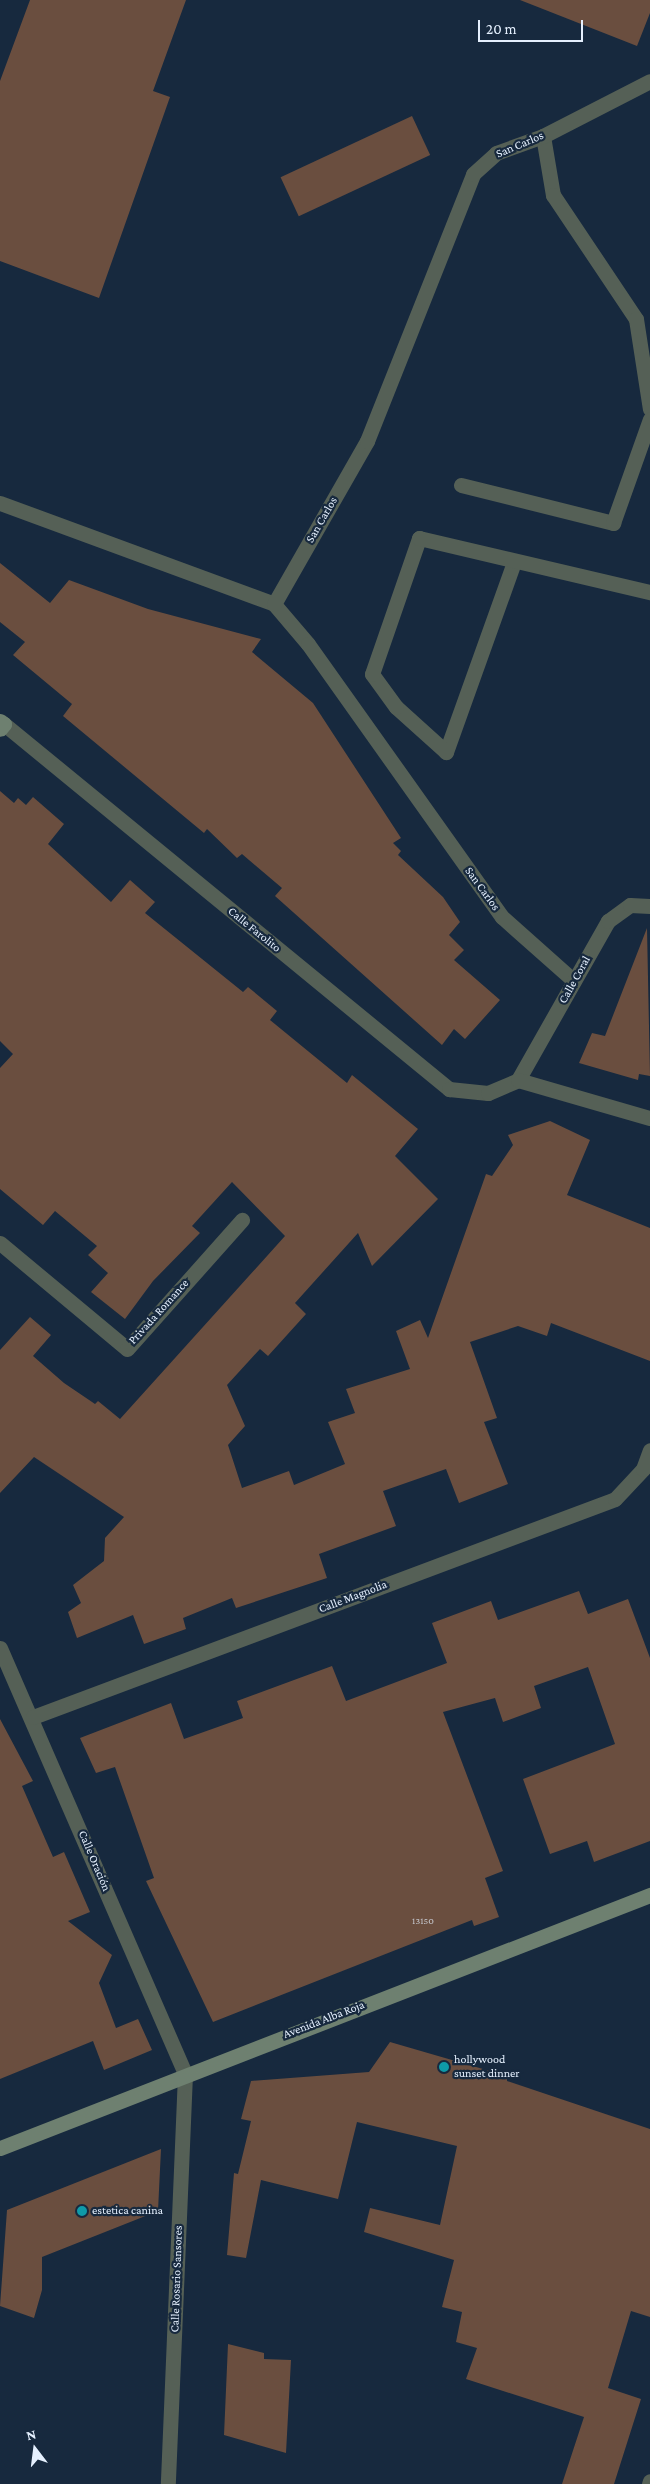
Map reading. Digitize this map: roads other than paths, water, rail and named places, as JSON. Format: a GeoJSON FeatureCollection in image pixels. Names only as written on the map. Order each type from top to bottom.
{"type":"FeatureCollection","features":[{"type":"Feature","properties":{"kind":"main road","name":"Avenida Alba Roja"},"geometry":{"type":"LineString","coordinates":[[0,2148],[185,2074],[650,1895]]}},
{"type":"Feature","properties":{"kind":"street","name":"San Carlos"},"geometry":{"type":"LineString","coordinates":[[574,981],[502,916],[308,644],[274,604],[367,441],[473,174],[496,153],[543,136],[650,81]]}},
{"type":"Feature","properties":{"kind":"street"},"geometry":{"type":"LineString","coordinates":[[543,136],[554,195],[636,319],[650,409]]}},
{"type":"Feature","properties":{"kind":"street"},"geometry":{"type":"LineString","coordinates":[[461,486],[612,523],[650,419]]}},
{"type":"Feature","properties":{"kind":"street"},"geometry":{"type":"LineString","coordinates":[[0,503],[274,604]]}},
{"type":"Feature","properties":{"kind":"street"},"geometry":{"type":"LineString","coordinates":[[514,562],[446,752],[396,707],[372,674],[419,538],[514,562],[650,592]]}},
{"type":"Feature","properties":{"kind":"street","name":"Calle Farolito"},"geometry":{"type":"LineString","coordinates":[[1,725],[448,1088],[488,1093],[518,1080]]}},
{"type":"Feature","properties":{"kind":"street","name":"Calle Coral"},"geometry":{"type":"LineString","coordinates":[[518,1080],[608,921],[630,905],[650,906]]}},
{"type":"Feature","properties":{"kind":"street"},"geometry":{"type":"LineString","coordinates":[[518,1080],[650,1118]]}},
{"type":"Feature","properties":{"kind":"street","name":"Privada Romance"},"geometry":{"type":"LineString","coordinates":[[0,1243],[127,1349],[242,1220]]}},
{"type":"Feature","properties":{"kind":"street","name":"Calle Magnolia"},"geometry":{"type":"LineString","coordinates":[[33,1717],[615,1499],[643,1469],[650,1450]]}},
{"type":"Feature","properties":{"kind":"street","name":"Calle Oración"},"geometry":{"type":"LineString","coordinates":[[0,1648],[33,1717],[185,2074]]}},
{"type":"Feature","properties":{"kind":"street","name":"Calle Rosario Sansores"},"geometry":{"type":"LineString","coordinates":[[168,2484],[185,2074]]}},
{"type":"Feature","properties":{"kind":"place","name":"hollywood sunset dinner"},"geometry":{"type":"Point","coordinates":[444,2067]}},
{"type":"Feature","properties":{"kind":"place","name":"estetica canina"},"geometry":{"type":"Point","coordinates":[82,2211]}}]}
